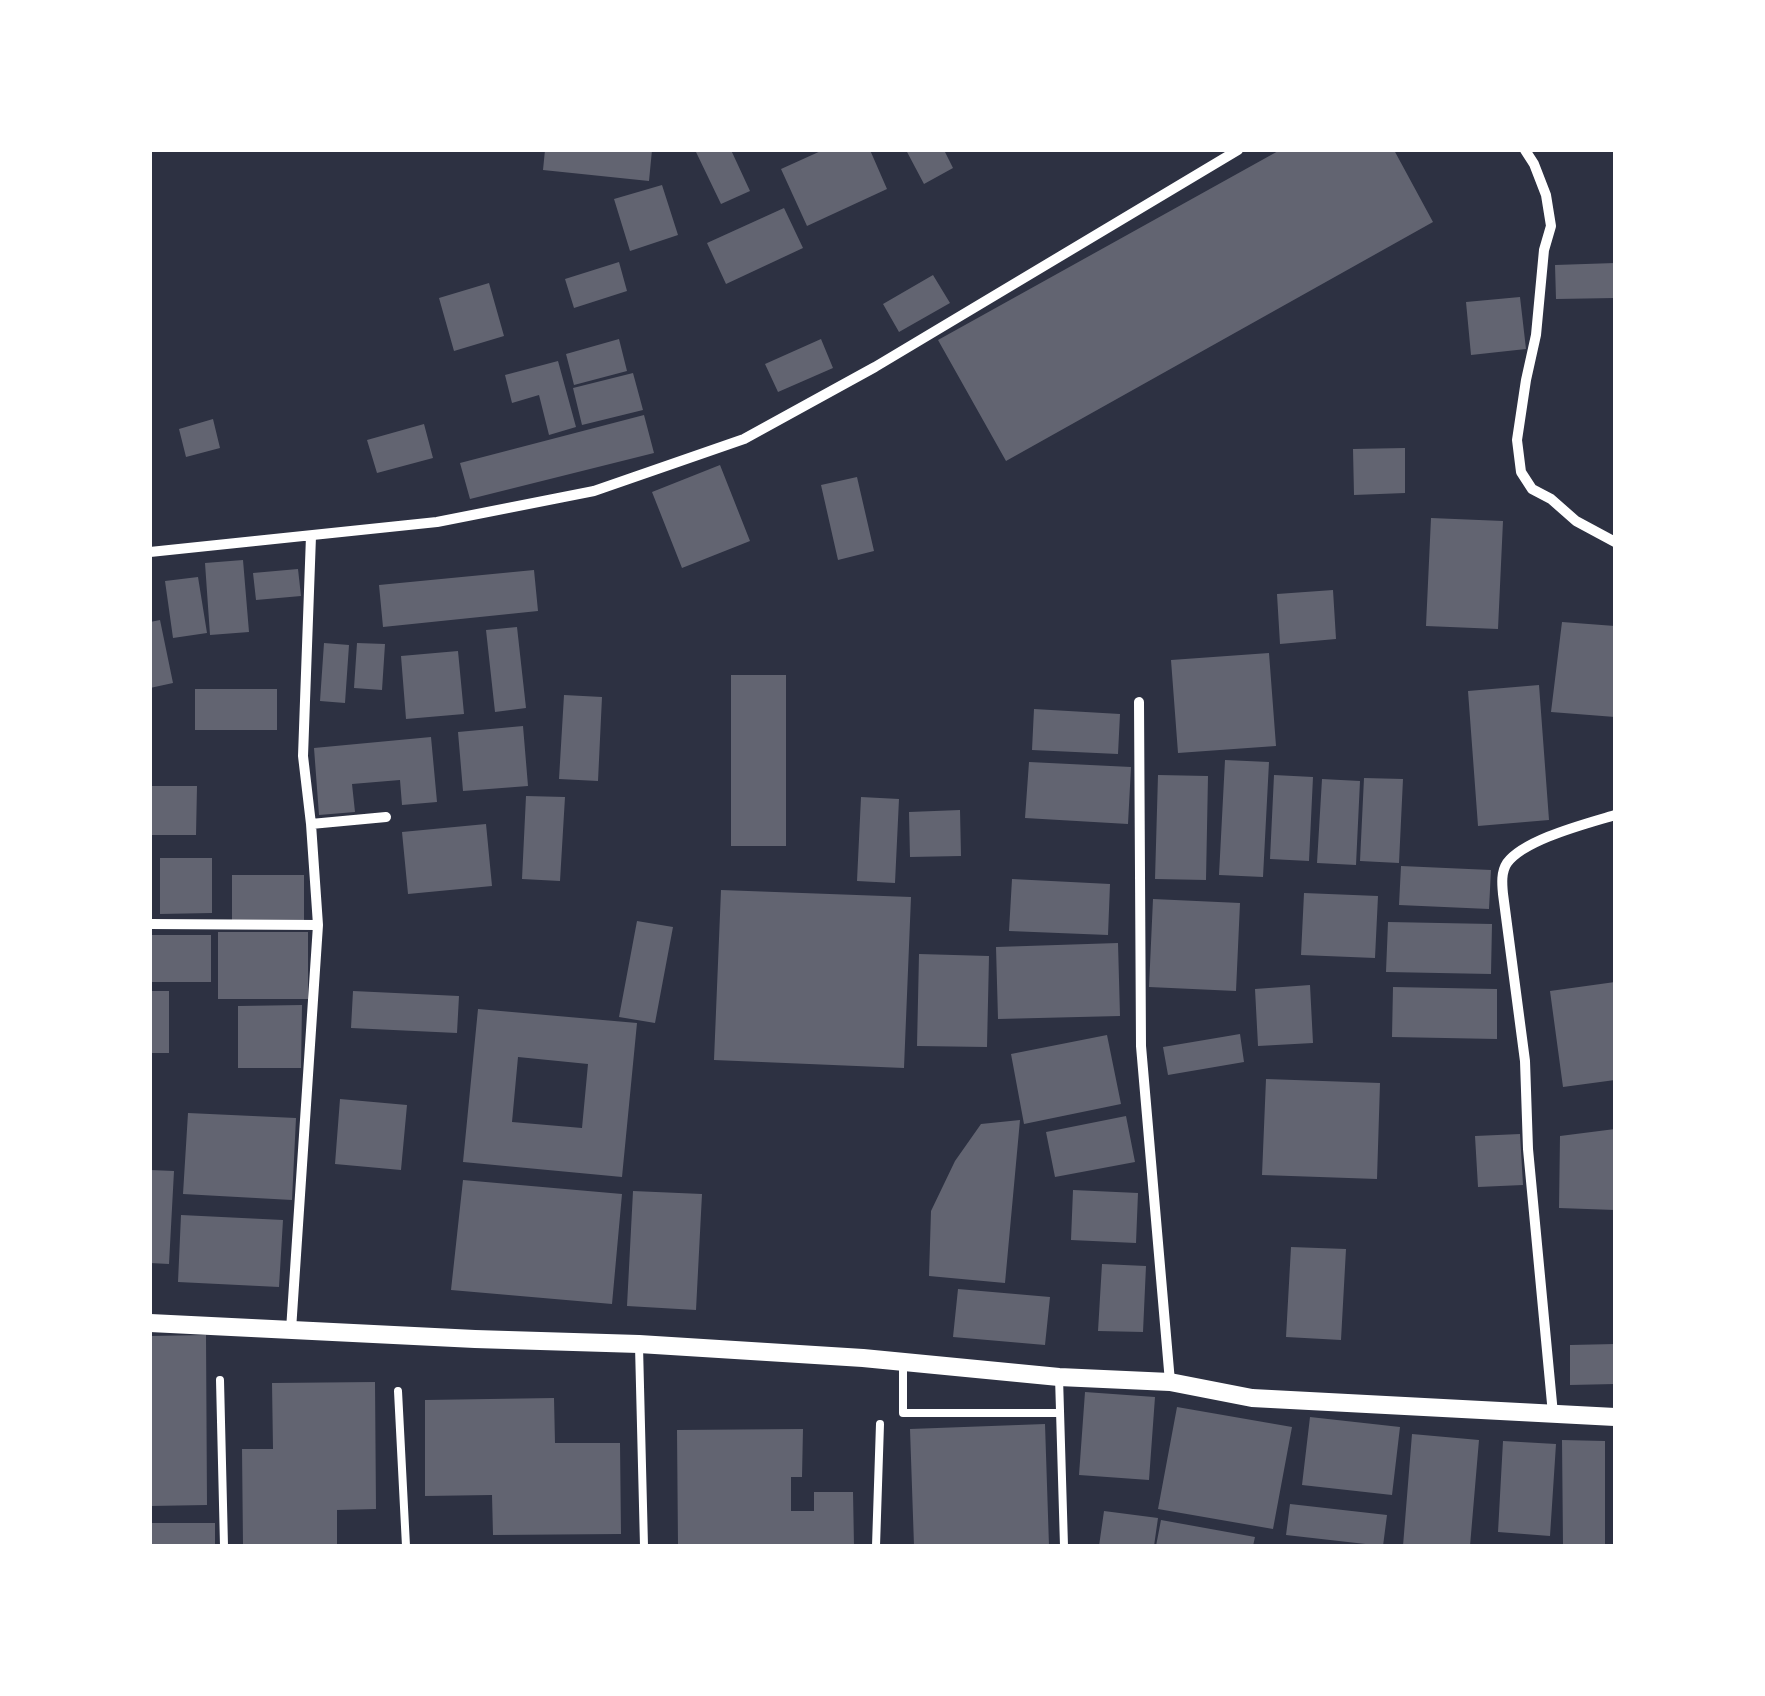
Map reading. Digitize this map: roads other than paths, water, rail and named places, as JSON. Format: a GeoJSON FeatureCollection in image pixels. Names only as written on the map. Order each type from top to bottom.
{"type":"FeatureCollection","features":[{"type":"Feature","properties":{"kind":"street"},"geometry":{"type":"LineString","coordinates":[[150,552],[437,522],[594,491],[744,439],[875,368],[1238,150]]}},
{"type":"Feature","properties":{"kind":"street"},"geometry":{"type":"LineString","coordinates":[[1525,150],[1546,194],[1551,226],[1544,250],[1536,334],[1518,440],[1521,472],[1532,489],[1615,542]]}},
{"type":"Feature","properties":{"kind":"street"},"geometry":{"type":"LineString","coordinates":[[291,1330],[318,926],[303,756],[311,536]]}},
{"type":"Feature","properties":{"kind":"street"},"geometry":{"type":"LineString","coordinates":[[1139,702],[1141,1046],[1170,1382]]}},
{"type":"Feature","properties":{"kind":"street"},"geometry":{"type":"LineString","coordinates":[[1553,1415],[1528,1148],[1525,1061],[1502,876],[1506,865],[1544,838],[1615,815]]}},
{"type":"Feature","properties":{"kind":"street"},"geometry":{"type":"LineString","coordinates":[[311,824],[386,817]]}},
{"type":"Feature","properties":{"kind":"street"},"geometry":{"type":"LineString","coordinates":[[150,924],[318,926]]}},
{"type":"Feature","properties":{"kind":"street"},"geometry":{"type":"LineString","coordinates":[[150,1323],[639,1344],[1170,1382],[1252,1398],[1615,1417]]}},
{"type":"Feature","properties":{"kind":"lane"},"geometry":{"type":"LineString","coordinates":[[639,1344],[644,1546]]}},
{"type":"Feature","properties":{"kind":"lane"},"geometry":{"type":"LineString","coordinates":[[902,1361],[904,1413],[1060,1412]]}},
{"type":"Feature","properties":{"kind":"lane"},"geometry":{"type":"LineString","coordinates":[[1060,1377],[1064,1546]]}},
{"type":"Feature","properties":{"kind":"lane"},"geometry":{"type":"LineString","coordinates":[[220,1380],[224,1546]]}},
{"type":"Feature","properties":{"kind":"lane"},"geometry":{"type":"LineString","coordinates":[[398,1391],[406,1546]]}},
{"type":"Feature","properties":{"kind":"lane"},"geometry":{"type":"LineString","coordinates":[[876,1546],[880,1424]]}}]}
